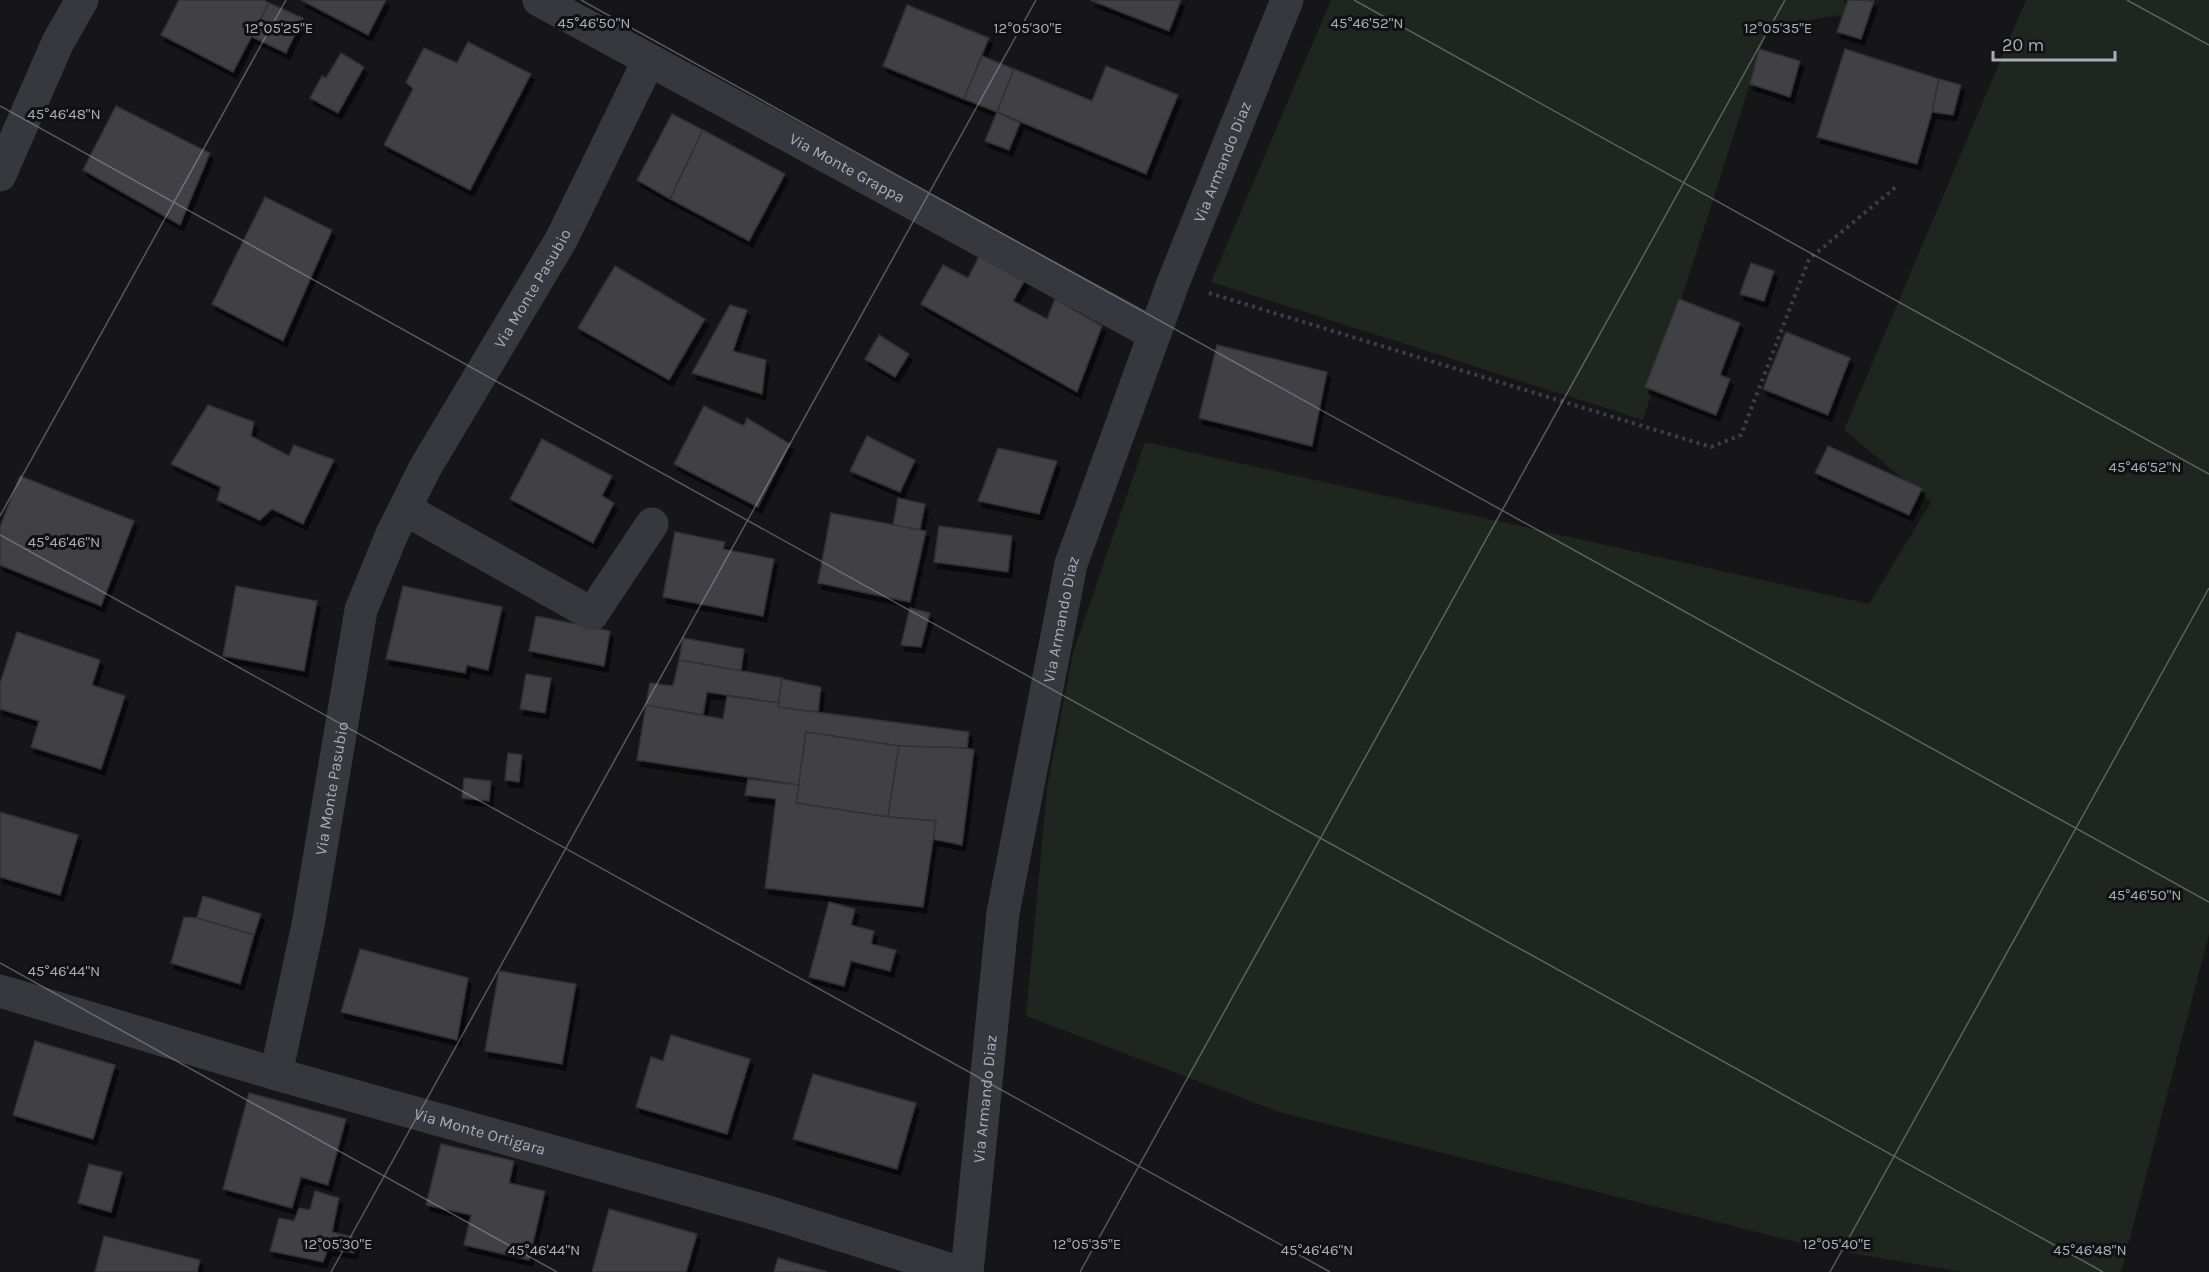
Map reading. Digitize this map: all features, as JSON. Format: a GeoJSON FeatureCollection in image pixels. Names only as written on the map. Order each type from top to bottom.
{"type":"FeatureCollection","features":[{"type":"Feature","properties":{"kind":"street"},"geometry":{"type":"LineString","coordinates":[[0,175],[58,42],[82,0]]}},
{"type":"Feature","properties":{"kind":"street","name":"Via Monte Grappa"},"geometry":{"type":"LineString","coordinates":[[539,0],[1154,334]]}},
{"type":"Feature","properties":{"kind":"street","name":"Via Armando Diaz"},"geometry":{"type":"LineString","coordinates":[[967,1272],[1003,913],[1071,564],[1173,282],[1287,0]]}},
{"type":"Feature","properties":{"kind":"street","name":"Via Monte Pasubio"},"geometry":{"type":"LineString","coordinates":[[276,1074],[308,925],[361,609],[392,534],[425,468],[561,240],[649,60]]}},
{"type":"Feature","properties":{"kind":"street"},"geometry":{"type":"LineString","coordinates":[[405,509],[592,614],[652,524]]}},
{"type":"Feature","properties":{"kind":"street","name":"Via Monte Ortigara"},"geometry":{"type":"LineString","coordinates":[[0,991],[276,1074],[765,1211],[958,1272]]}},
{"type":"Feature","properties":{"kind":"path"},"geometry":{"type":"LineString","coordinates":[[1173,282],[1711,447],[1742,435],[1809,259],[1897,186]]}},
{"type":"Feature","properties":{"kind":"shaded area"},"geometry":{"type":"Polygon","coordinates":[[[1331,0],[1843,0],[1852,13],[1768,27],[1643,420],[1211,282],[1331,0]]]}},
{"type":"Feature","properties":{"kind":"shaded area"},"geometry":{"type":"Polygon","coordinates":[[[2026,0],[2209,0],[2209,934],[2121,1272],[1962,1272],[1821,1248],[1279,1112],[1026,1016],[1047,788],[1073,653],[1145,442],[1869,604],[1931,502],[1844,430],[2026,0]]]}},
{"type":"Feature","properties":{"kind":"building"},"geometry":{"type":"Polygon","coordinates":[[[179,0],[264,0],[269,3],[233,72],[161,35],[179,0]]]}},
{"type":"Feature","properties":{"kind":"building"},"geometry":{"type":"Polygon","coordinates":[[[301,0],[386,0],[368,35],[301,0]]]}},
{"type":"Feature","properties":{"kind":"building"},"geometry":{"type":"Polygon","coordinates":[[[1090,0],[1181,0],[1169,31],[1090,0]]]}},
{"type":"Feature","properties":{"kind":"building"},"geometry":{"type":"Polygon","coordinates":[[[1848,0],[1874,1],[1861,39],[1837,32],[1848,0]]]}},
{"type":"Feature","properties":{"kind":"building"},"geometry":{"type":"Polygon","coordinates":[[[269,3],[303,18],[286,53],[252,37],[269,3]]]}},
{"type":"Feature","properties":{"kind":"building"},"geometry":{"type":"Polygon","coordinates":[[[907,5],[989,38],[964,99],[883,66],[907,5]]]}},
{"type":"Feature","properties":{"kind":"building"},"geometry":{"type":"Polygon","coordinates":[[[468,42],[531,74],[470,190],[384,145],[413,89],[406,82],[424,48],[457,63],[468,42]]]}},
{"type":"Feature","properties":{"kind":"building"},"geometry":{"type":"Polygon","coordinates":[[[1759,49],[1800,61],[1790,97],[1750,84],[1759,49]]]}},
{"type":"Feature","properties":{"kind":"building"},"geometry":{"type":"Polygon","coordinates":[[[1845,49],[1939,79],[1917,164],[1817,137],[1845,49]]]}},
{"type":"Feature","properties":{"kind":"building"},"geometry":{"type":"Polygon","coordinates":[[[341,53],[364,67],[338,113],[310,98],[322,76],[326,78],[341,53]]]}},
{"type":"Feature","properties":{"kind":"building"},"geometry":{"type":"Polygon","coordinates":[[[982,56],[1014,69],[997,112],[964,99],[982,56]]]}},
{"type":"Feature","properties":{"kind":"building"},"geometry":{"type":"Polygon","coordinates":[[[1106,66],[1178,95],[1146,174],[997,112],[1014,69],[1092,101],[1106,66]]]}},
{"type":"Feature","properties":{"kind":"building"},"geometry":{"type":"Polygon","coordinates":[[[1939,79],[1961,85],[1953,115],[1932,112],[1939,79]]]}},
{"type":"Feature","properties":{"kind":"building"},"geometry":{"type":"Polygon","coordinates":[[[116,106],[210,153],[180,225],[83,170],[116,106]]]}},
{"type":"Feature","properties":{"kind":"building"},"geometry":{"type":"Polygon","coordinates":[[[997,112],[1020,123],[1009,150],[985,141],[997,112]]]}},
{"type":"Feature","properties":{"kind":"building"},"geometry":{"type":"Polygon","coordinates":[[[672,114],[703,130],[670,199],[637,180],[672,114]]]}},
{"type":"Feature","properties":{"kind":"building"},"geometry":{"type":"Polygon","coordinates":[[[703,130],[785,174],[749,241],[670,199],[703,130]]]}},
{"type":"Feature","properties":{"kind":"building"},"geometry":{"type":"Polygon","coordinates":[[[265,197],[332,230],[283,341],[212,304],[265,197]]]}},
{"type":"Feature","properties":{"kind":"building"},"geometry":{"type":"Polygon","coordinates":[[[980,254],[1025,280],[1013,301],[1047,319],[1055,299],[1102,326],[1077,392],[921,304],[943,265],[968,278],[980,254]]]}},
{"type":"Feature","properties":{"kind":"building"},"geometry":{"type":"Polygon","coordinates":[[[1751,263],[1774,271],[1764,301],[1740,294],[1751,263]]]}},
{"type":"Feature","properties":{"kind":"building"},"geometry":{"type":"Polygon","coordinates":[[[615,266],[705,319],[669,380],[578,328],[615,266]]]}},
{"type":"Feature","properties":{"kind":"building"},"geometry":{"type":"Polygon","coordinates":[[[1679,299],[1740,323],[1720,375],[1730,379],[1716,415],[1645,387],[1679,299]]]}},
{"type":"Feature","properties":{"kind":"building"},"geometry":{"type":"Polygon","coordinates":[[[730,305],[747,310],[733,351],[766,360],[762,394],[692,373],[730,305]]]}},
{"type":"Feature","properties":{"kind":"building"},"geometry":{"type":"Polygon","coordinates":[[[1786,332],[1850,358],[1828,415],[1763,389],[1786,332]]]}},
{"type":"Feature","properties":{"kind":"building"},"geometry":{"type":"Polygon","coordinates":[[[879,335],[909,354],[895,377],[865,359],[879,335]]]}},
{"type":"Feature","properties":{"kind":"building"},"geometry":{"type":"Polygon","coordinates":[[[1217,345],[1327,372],[1312,446],[1199,418],[1217,345]]]}},
{"type":"Feature","properties":{"kind":"building"},"geometry":{"type":"Polygon","coordinates":[[[208,405],[254,422],[251,436],[289,456],[294,445],[334,460],[303,524],[272,509],[260,520],[217,500],[221,487],[171,464],[208,405]]]}},
{"type":"Feature","properties":{"kind":"building"},"geometry":{"type":"Polygon","coordinates":[[[704,406],[744,426],[747,418],[790,444],[758,507],[674,464],[704,406]]]}},
{"type":"Feature","properties":{"kind":"building"},"geometry":{"type":"Polygon","coordinates":[[[867,436],[915,460],[900,492],[850,471],[867,436]]]}},
{"type":"Feature","properties":{"kind":"building"},"geometry":{"type":"Polygon","coordinates":[[[542,439],[612,476],[602,496],[614,503],[593,543],[510,499],[542,439]]]}},
{"type":"Feature","properties":{"kind":"building"},"geometry":{"type":"Polygon","coordinates":[[[1828,446],[1922,488],[1909,515],[1815,473],[1828,446]]]}},
{"type":"Feature","properties":{"kind":"building"},"geometry":{"type":"Polygon","coordinates":[[[998,448],[1057,461],[1039,514],[978,501],[998,448]]]}},
{"type":"Feature","properties":{"kind":"building"},"geometry":{"type":"Polygon","coordinates":[[[20,476],[134,521],[101,606],[0,565],[0,527],[20,476]]]}},
{"type":"Feature","properties":{"kind":"building"},"geometry":{"type":"Polygon","coordinates":[[[898,498],[925,504],[920,530],[893,525],[898,498]]]}},
{"type":"Feature","properties":{"kind":"building"},"geometry":{"type":"Polygon","coordinates":[[[831,513],[926,531],[910,602],[818,583],[831,513]]]}},
{"type":"Feature","properties":{"kind":"building"},"geometry":{"type":"Polygon","coordinates":[[[939,526],[1012,536],[1008,572],[934,562],[939,526]]]}},
{"type":"Feature","properties":{"kind":"building"},"geometry":{"type":"Polygon","coordinates":[[[675,532],[725,542],[723,549],[774,559],[763,616],[663,597],[675,532]]]}},
{"type":"Feature","properties":{"kind":"building"},"geometry":{"type":"Polygon","coordinates":[[[236,586],[317,601],[304,671],[223,656],[236,586]]]}},
{"type":"Feature","properties":{"kind":"building"},"geometry":{"type":"Polygon","coordinates":[[[403,586],[502,607],[488,670],[467,665],[465,673],[386,659],[403,586]]]}},
{"type":"Feature","properties":{"kind":"building"},"geometry":{"type":"Polygon","coordinates":[[[910,608],[930,613],[921,647],[901,645],[910,608]]]}},
{"type":"Feature","properties":{"kind":"building"},"geometry":{"type":"Polygon","coordinates":[[[536,616],[610,631],[604,666],[529,651],[536,616]]]}},
{"type":"Feature","properties":{"kind":"building"},"geometry":{"type":"Polygon","coordinates":[[[17,632],[100,660],[92,685],[125,696],[101,769],[31,747],[39,721],[0,709],[0,683],[17,632]]]}},
{"type":"Feature","properties":{"kind":"building"},"geometry":{"type":"Polygon","coordinates":[[[683,638],[744,649],[741,671],[679,660],[683,638]]]}},
{"type":"Feature","properties":{"kind":"building"},"geometry":{"type":"Polygon","coordinates":[[[679,660],[783,678],[779,703],[707,692],[703,715],[646,705],[650,683],[673,686],[679,660]]]}},
{"type":"Feature","properties":{"kind":"building"},"geometry":{"type":"Polygon","coordinates":[[[526,674],[551,678],[545,713],[520,709],[526,674]]]}},
{"type":"Feature","properties":{"kind":"building"},"geometry":{"type":"Polygon","coordinates":[[[782,679],[821,687],[818,713],[778,707],[782,679]]]}},
{"type":"Feature","properties":{"kind":"building"},"geometry":{"type":"Polygon","coordinates":[[[727,696],[779,703],[778,707],[969,732],[967,748],[899,746],[806,732],[799,785],[637,760],[646,705],[723,719],[727,696]]]}},
{"type":"Feature","properties":{"kind":"building"},"geometry":{"type":"Polygon","coordinates":[[[806,732],[899,746],[888,817],[796,803],[806,732]]]}},
{"type":"Feature","properties":{"kind":"building"},"geometry":{"type":"Polygon","coordinates":[[[899,746],[974,750],[962,845],[932,839],[936,821],[888,817],[899,746]]]}},
{"type":"Feature","properties":{"kind":"building"},"geometry":{"type":"Polygon","coordinates":[[[508,753],[522,755],[519,782],[505,780],[508,753]]]}},
{"type":"Feature","properties":{"kind":"building"},"geometry":{"type":"Polygon","coordinates":[[[464,778],[491,781],[489,801],[462,798],[464,778]]]}},
{"type":"Feature","properties":{"kind":"building"},"geometry":{"type":"Polygon","coordinates":[[[748,779],[799,785],[796,803],[888,817],[936,821],[923,907],[765,888],[776,799],[745,795],[748,779]]]}},
{"type":"Feature","properties":{"kind":"building"},"geometry":{"type":"Polygon","coordinates":[[[0,812],[78,835],[60,895],[0,877],[0,812]]]}},
{"type":"Feature","properties":{"kind":"building"},"geometry":{"type":"Polygon","coordinates":[[[203,896],[261,914],[254,935],[197,918],[203,896]]]}},
{"type":"Feature","properties":{"kind":"building"},"geometry":{"type":"Polygon","coordinates":[[[829,902],[855,909],[851,925],[874,931],[871,944],[896,950],[890,971],[851,961],[844,986],[809,977],[829,902]]]}},
{"type":"Feature","properties":{"kind":"building"},"geometry":{"type":"Polygon","coordinates":[[[184,917],[197,918],[254,935],[240,984],[171,963],[184,917]]]}},
{"type":"Feature","properties":{"kind":"building"},"geometry":{"type":"Polygon","coordinates":[[[360,949],[468,978],[457,1040],[341,1012],[360,949]]]}},
{"type":"Feature","properties":{"kind":"building"},"geometry":{"type":"Polygon","coordinates":[[[499,971],[576,984],[562,1064],[485,1051],[499,971]]]}},
{"type":"Feature","properties":{"kind":"building"},"geometry":{"type":"Polygon","coordinates":[[[671,1035],[750,1059],[727,1134],[636,1107],[651,1057],[663,1061],[671,1035]]]}},
{"type":"Feature","properties":{"kind":"building"},"geometry":{"type":"Polygon","coordinates":[[[35,1041],[115,1065],[93,1139],[13,1115],[35,1041]]]}},
{"type":"Feature","properties":{"kind":"building"},"geometry":{"type":"Polygon","coordinates":[[[813,1074],[916,1103],[897,1169],[793,1139],[813,1074]]]}},
{"type":"Feature","properties":{"kind":"building"},"geometry":{"type":"Polygon","coordinates":[[[249,1093],[346,1119],[328,1185],[301,1177],[292,1208],[223,1189],[249,1093]]]}},
{"type":"Feature","properties":{"kind":"building"},"geometry":{"type":"Polygon","coordinates":[[[441,1144],[514,1161],[509,1183],[545,1191],[529,1260],[464,1245],[471,1215],[426,1205],[441,1144]]]}},
{"type":"Feature","properties":{"kind":"building"},"geometry":{"type":"Polygon","coordinates":[[[89,1164],[122,1172],[111,1212],[78,1203],[89,1164]]]}},
{"type":"Feature","properties":{"kind":"building"},"geometry":{"type":"Polygon","coordinates":[[[315,1191],[339,1198],[332,1232],[357,1238],[354,1253],[328,1249],[323,1262],[270,1251],[279,1218],[294,1221],[299,1208],[310,1210],[315,1191]]]}},
{"type":"Feature","properties":{"kind":"building"},"geometry":{"type":"Polygon","coordinates":[[[609,1209],[697,1234],[686,1272],[592,1272],[609,1209]]]}},
{"type":"Feature","properties":{"kind":"building"},"geometry":{"type":"Polygon","coordinates":[[[104,1236],[200,1260],[197,1272],[95,1272],[104,1236]]]}},
{"type":"Feature","properties":{"kind":"building"},"geometry":{"type":"Polygon","coordinates":[[[778,1258],[827,1272],[774,1272],[778,1258]]]}}]}
